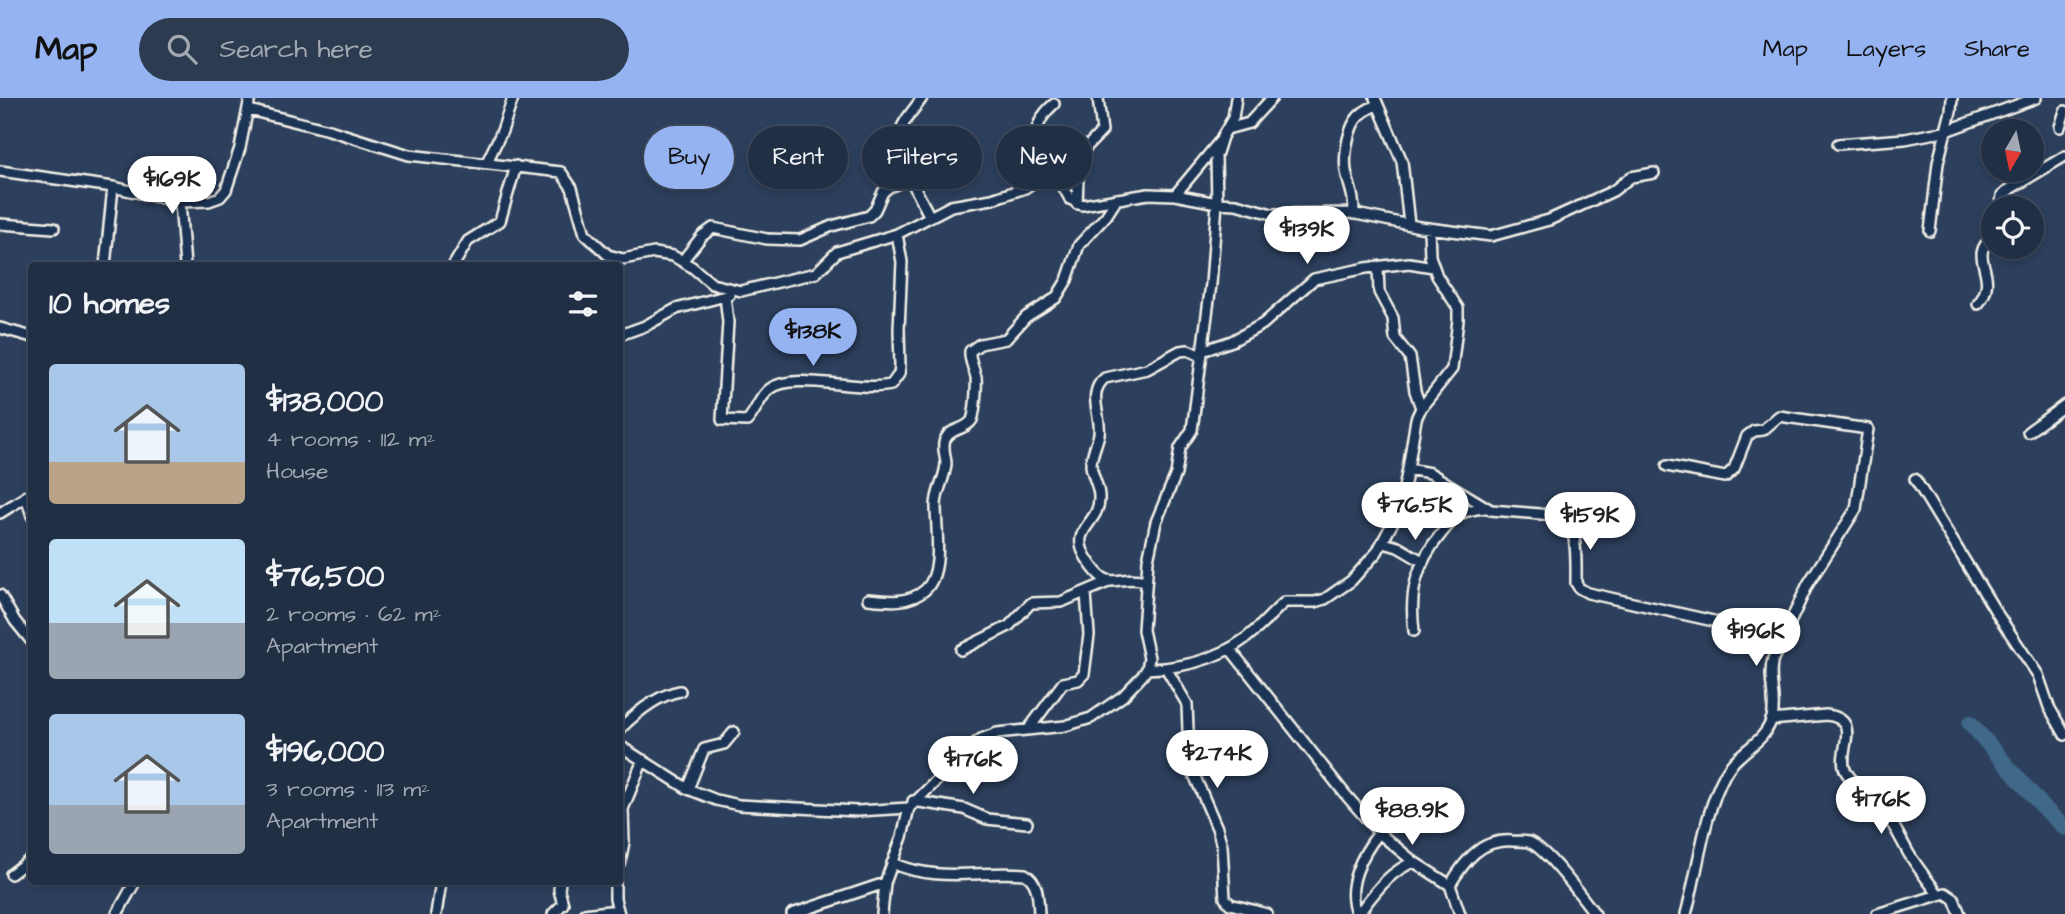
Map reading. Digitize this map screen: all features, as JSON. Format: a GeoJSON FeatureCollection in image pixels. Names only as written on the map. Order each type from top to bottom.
{"type":"FeatureCollection","features":[{"type":"Feature","properties":{"kind":"street"},"geometry":{"type":"LineString","coordinates":[[0,171],[113,187],[180,202],[209,201],[224,194],[233,173],[250,98]]}},
{"type":"Feature","properties":{"kind":"street"},"geometry":{"type":"LineString","coordinates":[[487,162],[502,131],[513,98]]}},
{"type":"Feature","properties":{"kind":"street"},"geometry":{"type":"LineString","coordinates":[[903,126],[922,98]]}},
{"type":"Feature","properties":{"kind":"street"},"geometry":{"type":"LineString","coordinates":[[1077,204],[1079,155],[1101,134],[1098,98]]}},
{"type":"Feature","properties":{"kind":"street"},"geometry":{"type":"LineString","coordinates":[[1175,195],[1198,164],[1220,141],[1233,118],[1236,98]]}},
{"type":"Feature","properties":{"kind":"street"},"geometry":{"type":"LineString","coordinates":[[1227,129],[1249,123],[1272,98]]}},
{"type":"Feature","properties":{"kind":"street"},"geometry":{"type":"LineString","coordinates":[[1930,231],[1938,163],[1952,98]]}},
{"type":"Feature","properties":{"kind":"street"},"geometry":{"type":"LineString","coordinates":[[1838,144],[1905,139],[1946,131],[2036,98]]}},
{"type":"Feature","properties":{"kind":"street"},"geometry":{"type":"LineString","coordinates":[[1354,214],[1353,192],[1346,165],[1351,130],[1359,116],[1376,101],[1402,161],[1409,225]]}},
{"type":"Feature","properties":{"kind":"street"},"geometry":{"type":"LineString","coordinates":[[1038,126],[1045,111],[1054,104]]}},
{"type":"Feature","properties":{"kind":"street"},"geometry":{"type":"LineString","coordinates":[[249,110],[329,130],[409,155],[557,171],[565,176],[572,188],[585,234],[608,255],[623,259],[661,253],[683,260],[712,284],[741,291]]}},
{"type":"Feature","properties":{"kind":"street"},"geometry":{"type":"LineString","coordinates":[[2060,127],[2065,111]]}},
{"type":"Feature","properties":{"kind":"street"},"geometry":{"type":"LineString","coordinates":[[882,914],[885,883],[911,805],[981,739],[997,733],[1065,726],[1091,718],[1123,696],[1147,668],[1148,649],[1143,630],[1146,581],[1156,522],[1173,484],[1180,448],[1192,430],[1211,284],[1217,203],[1216,156],[1220,141]]}},
{"type":"Feature","properties":{"kind":"street"},"geometry":{"type":"LineString","coordinates":[[2002,196],[2065,156]]}},
{"type":"Feature","properties":{"kind":"street"},"geometry":{"type":"LineString","coordinates":[[455,262],[468,241],[499,221],[516,166]]}},
{"type":"Feature","properties":{"kind":"street"},"geometry":{"type":"LineString","coordinates":[[1064,189],[1077,204],[1082,205],[1148,194],[1175,195],[1236,204],[1281,215],[1354,214],[1486,236],[1511,232],[1549,220],[1621,187],[1631,177],[1654,173]]}},
{"type":"Feature","properties":{"kind":"street"},"geometry":{"type":"LineString","coordinates":[[105,262],[113,187]]}},
{"type":"Feature","properties":{"kind":"street"},"geometry":{"type":"LineString","coordinates":[[683,260],[702,236],[713,228],[755,238],[792,241],[806,239],[832,226],[872,214],[887,189]]}},
{"type":"Feature","properties":{"kind":"street"},"geometry":{"type":"LineString","coordinates":[[916,189],[930,217]]}},
{"type":"Feature","properties":{"kind":"street"},"geometry":{"type":"LineString","coordinates":[[623,334],[645,326],[676,309],[816,273],[837,252],[897,234],[959,203],[992,199],[1022,189]]}},
{"type":"Feature","properties":{"kind":"street"},"geometry":{"type":"LineString","coordinates":[[868,599],[898,601],[924,590],[936,569],[936,502],[946,468],[944,440],[951,433],[968,425],[973,416],[977,381],[970,351],[980,344],[1006,339],[1026,317],[1056,298],[1067,280],[1079,245],[1106,216],[1117,199]]}},
{"type":"Feature","properties":{"kind":"street"},"geometry":{"type":"LineString","coordinates":[[180,202],[185,262]]}},
{"type":"Feature","properties":{"kind":"street"},"geometry":{"type":"LineString","coordinates":[[0,224],[54,228]]}},
{"type":"Feature","properties":{"kind":"street"},"geometry":{"type":"LineString","coordinates":[[1147,668],[1196,663],[1230,649],[1285,601],[1315,601],[1333,595],[1365,567],[1384,543],[1399,510],[1415,424],[1421,408],[1452,369],[1458,307],[1433,267],[1429,249],[1429,228]]}},
{"type":"Feature","properties":{"kind":"street"},"geometry":{"type":"LineString","coordinates":[[725,296],[728,322],[722,420],[747,421],[768,390],[790,381],[864,387],[891,385],[899,374],[900,366],[902,262],[897,234]]}},
{"type":"Feature","properties":{"kind":"street"},"geometry":{"type":"LineString","coordinates":[[1978,304],[1986,295],[1988,285],[1982,259]]}},
{"type":"Feature","properties":{"kind":"street"},"geometry":{"type":"LineString","coordinates":[[1108,582],[1087,559],[1079,539],[1095,514],[1099,500],[1091,466],[1099,433],[1095,406],[1099,386],[1105,379],[1147,369],[1180,351],[1202,354],[1232,341],[1263,324],[1314,279],[1409,263],[1433,267]]}},
{"type":"Feature","properties":{"kind":"street"},"geometry":{"type":"LineString","coordinates":[[1378,267],[1379,292],[1393,318],[1395,338],[1410,357],[1421,408]]}},
{"type":"Feature","properties":{"kind":"street"},"geometry":{"type":"LineString","coordinates":[[0,328],[28,336]]}},
{"type":"Feature","properties":{"kind":"street"},"geometry":{"type":"LineString","coordinates":[[2028,432],[2065,405]]}},
{"type":"Feature","properties":{"kind":"street"},"geometry":{"type":"LineString","coordinates":[[1667,466],[1725,477],[1734,469],[1747,436],[1754,431],[1763,430],[1779,415],[1868,429],[1856,509],[1808,584],[1771,664],[1775,699],[1772,720],[1766,734],[1738,757],[1724,776],[1710,815],[1686,914]]}},
{"type":"Feature","properties":{"kind":"street"},"geometry":{"type":"LineString","coordinates":[[1408,469],[1430,473],[1487,509]]}},
{"type":"Feature","properties":{"kind":"street"},"geometry":{"type":"LineString","coordinates":[[1915,479],[2038,675],[2049,707],[2065,735]]}},
{"type":"Feature","properties":{"kind":"street"},"geometry":{"type":"LineString","coordinates":[[0,513],[28,496]]}},
{"type":"Feature","properties":{"kind":"street"},"geometry":{"type":"LineString","coordinates":[[1414,631],[1412,594],[1422,561],[1456,516],[1468,510],[1487,509],[1557,515],[1568,519],[1575,546],[1576,583],[1588,593],[1785,636]]}},
{"type":"Feature","properties":{"kind":"street"},"geometry":{"type":"LineString","coordinates":[[1384,543],[1398,547],[1422,561]]}},
{"type":"Feature","properties":{"kind":"street"},"geometry":{"type":"LineString","coordinates":[[961,650],[1009,626],[1031,603],[1061,602],[1108,582],[1130,578],[1146,581]]}},
{"type":"Feature","properties":{"kind":"street"},"geometry":{"type":"LineString","coordinates":[[1028,730],[1063,683],[1078,680],[1084,674],[1089,635],[1086,593]]}},
{"type":"Feature","properties":{"kind":"street"},"geometry":{"type":"LineString","coordinates":[[0,595],[28,637]]}},
{"type":"Feature","properties":{"kind":"street"},"geometry":{"type":"LineString","coordinates":[[1230,649],[1334,782],[1378,832],[1414,862],[1450,885],[1460,914]]}},
{"type":"Feature","properties":{"kind":"street"},"geometry":{"type":"LineString","coordinates":[[1166,668],[1187,705],[1188,730],[1195,756],[1192,770],[1219,837],[1225,898],[1230,904],[1266,914]]}},
{"type":"Feature","properties":{"kind":"street"},"geometry":{"type":"LineString","coordinates":[[623,727],[654,702],[667,694],[680,691]]}},
{"type":"Feature","properties":{"kind":"street"},"geometry":{"type":"LineString","coordinates":[[1772,720],[1826,715],[1845,724],[1847,731],[1843,762],[1847,773],[1886,814],[1910,856],[1938,894]]}},
{"type":"Feature","properties":{"kind":"street"},"geometry":{"type":"LineString","coordinates":[[688,789],[704,749],[722,746],[734,732]]}},
{"type":"Feature","properties":{"kind":"street"},"geometry":{"type":"LineString","coordinates":[[623,748],[688,789],[716,800],[752,807],[869,811],[911,805],[970,811],[987,819],[1027,822]]}},
{"type":"Feature","properties":{"kind":"street"},"geometry":{"type":"LineString","coordinates":[[623,806],[643,760]]}},
{"type":"Feature","properties":{"kind":"street"},"geometry":{"type":"LineString","coordinates":[[1378,832],[1363,855],[1354,887],[1352,901],[1358,914],[1384,882],[1414,862]]}},
{"type":"Feature","properties":{"kind":"street"},"geometry":{"type":"LineString","coordinates":[[1450,885],[1473,852],[1483,846],[1500,841],[1528,842],[1544,852],[1595,914]]}},
{"type":"Feature","properties":{"kind":"street"},"geometry":{"type":"LineString","coordinates":[[10,874],[28,861]]}},
{"type":"Feature","properties":{"kind":"street"},"geometry":{"type":"LineString","coordinates":[[892,863],[918,873],[971,876],[1025,874],[1035,885],[1039,914]]}},
{"type":"Feature","properties":{"kind":"street"},"geometry":{"type":"LineString","coordinates":[[792,914],[885,883]]}},
{"type":"Feature","properties":{"kind":"street"},"geometry":{"type":"LineString","coordinates":[[117,914],[133,885]]}},
{"type":"Feature","properties":{"kind":"street"},"geometry":{"type":"LineString","coordinates":[[436,914],[440,885]]}},
{"type":"Feature","properties":{"kind":"street"},"geometry":{"type":"LineString","coordinates":[[553,914],[563,904],[560,885]]}},
{"type":"Feature","properties":{"kind":"street"},"geometry":{"type":"LineString","coordinates":[[584,914],[618,912],[615,885]]}},
{"type":"Feature","properties":{"kind":"street"},"geometry":{"type":"LineString","coordinates":[[1877,914],[1938,894],[1951,896],[1960,914]]}},
{"type":"Feature","properties":{"kind":"waterway"},"geometry":{"type":"LineString","coordinates":[[1970,723],[2043,807],[2065,828]]}}]}
